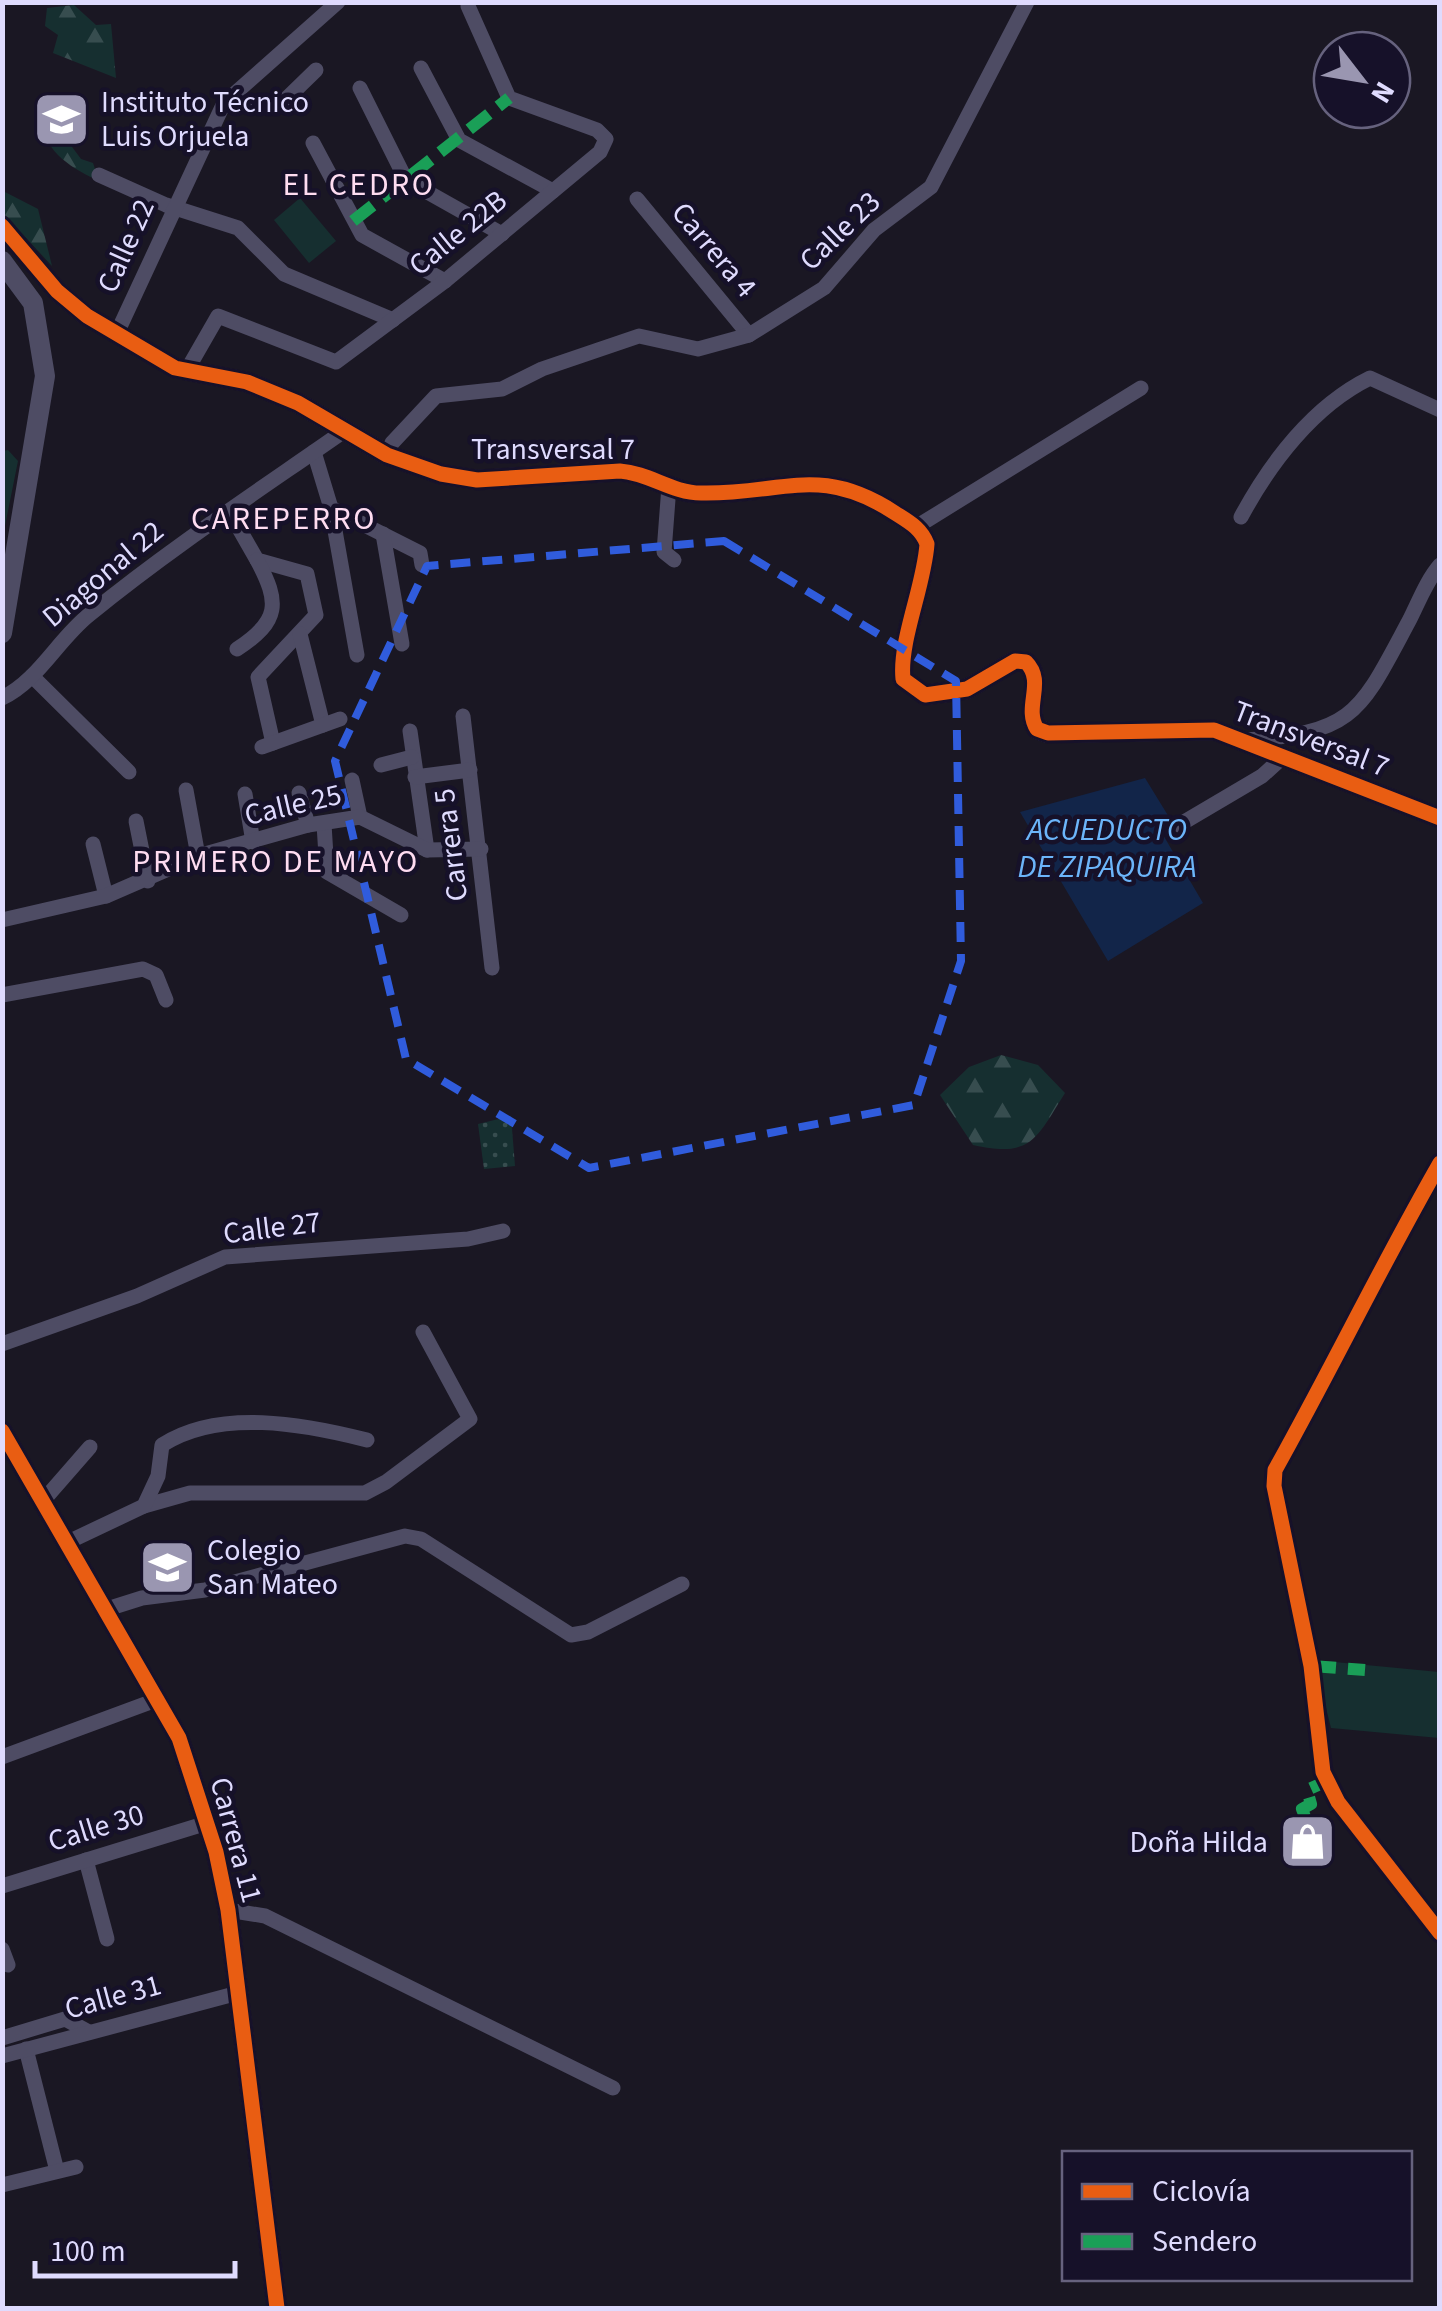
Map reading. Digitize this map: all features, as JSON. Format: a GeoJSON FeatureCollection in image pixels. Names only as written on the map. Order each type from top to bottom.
{"type":"FeatureCollection","features":[{"type":"Feature","properties":{"kind":"street","name":"Calle 22"},"geometry":{"type":"LineString","coordinates":[[117,332],[224,103],[338,2]]}},
{"type":"Feature","properties":{"kind":"street","name":"Calle 23"},"geometry":{"type":"LineString","coordinates":[[388,455],[412,420],[436,396],[502,389],[542,369],[639,336],[698,348],[749,335],[824,288],[874,230],[931,186],[1027,2]]}},
{"type":"Feature","properties":{"kind":"street","name":"Calle 22B"},"geometry":{"type":"LineString","coordinates":[[187,370],[218,316],[336,362],[445,280],[600,152],[606,139],[597,130],[508,98],[468,6]]}},
{"type":"Feature","properties":{"kind":"street"},"geometry":{"type":"LineString","coordinates":[[421,68],[459,140],[554,191]]}},
{"type":"Feature","properties":{"kind":"street"},"geometry":{"type":"LineString","coordinates":[[224,103],[280,105],[316,70]]}},
{"type":"Feature","properties":{"kind":"street"},"geometry":{"type":"LineString","coordinates":[[360,88],[406,180],[502,234]]}},
{"type":"Feature","properties":{"kind":"street"},"geometry":{"type":"LineString","coordinates":[[313,142],[362,235],[445,280]]}},
{"type":"Feature","properties":{"kind":"street"},"geometry":{"type":"LineString","coordinates":[[99,175],[238,228],[284,274],[392,320]]}},
{"type":"Feature","properties":{"kind":"street","name":"Carrera 4"},"geometry":{"type":"LineString","coordinates":[[636,199],[749,335]]}},
{"type":"Feature","properties":{"kind":"street","name":"Transversal 7"},"geometry":{"type":"LineString","coordinates":[[2,226],[57,291],[176,368],[246,382],[298,403],[388,455],[441,474],[476,480],[620,470],[642,472],[669,486],[703,493],[814,482],[864,493],[923,534],[926,554],[901,663],[903,678],[925,695],[967,689],[1015,661],[1026,662],[1036,682],[1030,712],[1037,730],[1048,733],[1203,729],[1245,740],[1440,818]]}},
{"type":"Feature","properties":{"kind":"street"},"geometry":{"type":"LineString","coordinates":[[2,260],[33,303],[43,343],[45,376],[11,553],[2,633]]}},
{"type":"Feature","properties":{"kind":"street"},"geometry":{"type":"LineString","coordinates":[[1240,517],[1264,474],[1339,393],[1370,378],[1440,410]]}},
{"type":"Feature","properties":{"kind":"street"},"geometry":{"type":"LineString","coordinates":[[916,527],[1141,388]]}},
{"type":"Feature","properties":{"kind":"street","name":"Diagonal 22"},"geometry":{"type":"LineString","coordinates":[[2,698],[21,688],[72,628],[155,562],[344,431]]}},
{"type":"Feature","properties":{"kind":"street"},"geometry":{"type":"LineString","coordinates":[[314,452],[331,508],[356,656]]}},
{"type":"Feature","properties":{"kind":"street"},"geometry":{"type":"LineString","coordinates":[[669,486],[664,552],[674,560]]}},
{"type":"Feature","properties":{"kind":"street"},"geometry":{"type":"LineString","coordinates":[[331,508],[420,553],[422,565]]}},
{"type":"Feature","properties":{"kind":"street"},"geometry":{"type":"LineString","coordinates":[[229,510],[273,590],[275,606],[267,623],[237,649]]}},
{"type":"Feature","properties":{"kind":"street"},"geometry":{"type":"LineString","coordinates":[[383,534],[402,644]]}},
{"type":"Feature","properties":{"kind":"street"},"geometry":{"type":"LineString","coordinates":[[257,560],[307,574],[316,615],[258,677],[267,745],[340,719]]}},
{"type":"Feature","properties":{"kind":"street"},"geometry":{"type":"LineString","coordinates":[[1245,740],[1333,728],[1368,694],[1440,565]]}},
{"type":"Feature","properties":{"kind":"street"},"geometry":{"type":"LineString","coordinates":[[300,634],[323,725]]}},
{"type":"Feature","properties":{"kind":"street"},"geometry":{"type":"LineString","coordinates":[[32,676],[129,772]]}},
{"type":"Feature","properties":{"kind":"street","name":"Carrera 5"},"geometry":{"type":"LineString","coordinates":[[464,716],[492,968]]}},
{"type":"Feature","properties":{"kind":"street"},"geometry":{"type":"LineString","coordinates":[[410,731],[427,850]]}},
{"type":"Feature","properties":{"kind":"street"},"geometry":{"type":"LineString","coordinates":[[381,765],[412,757]]}},
{"type":"Feature","properties":{"kind":"street"},"geometry":{"type":"LineString","coordinates":[[1179,825],[1262,776],[1282,757]]}},
{"type":"Feature","properties":{"kind":"street"},"geometry":{"type":"LineString","coordinates":[[415,777],[470,770]]}},
{"type":"Feature","properties":{"kind":"street"},"geometry":{"type":"LineString","coordinates":[[352,780],[360,816]]}},
{"type":"Feature","properties":{"kind":"street"},"geometry":{"type":"LineString","coordinates":[[186,790],[198,856]]}},
{"type":"Feature","properties":{"kind":"street"},"geometry":{"type":"LineString","coordinates":[[299,793],[316,824],[327,872],[401,915]]}},
{"type":"Feature","properties":{"kind":"street"},"geometry":{"type":"LineString","coordinates":[[245,794],[253,842]]}},
{"type":"Feature","properties":{"kind":"street","name":"Calle 25"},"geometry":{"type":"LineString","coordinates":[[2,920],[106,896],[198,856],[360,816],[427,850],[480,849]]}},
{"type":"Feature","properties":{"kind":"street"},"geometry":{"type":"LineString","coordinates":[[136,821],[148,881]]}},
{"type":"Feature","properties":{"kind":"street"},"geometry":{"type":"LineString","coordinates":[[93,844],[106,896]]}},
{"type":"Feature","properties":{"kind":"street"},"geometry":{"type":"LineString","coordinates":[[2,995],[143,969],[156,975],[166,1000]]}},
{"type":"Feature","properties":{"kind":"street"},"geometry":{"type":"LineString","coordinates":[[1440,1162],[1364,1295],[1322,1385],[1275,1470],[1274,1486],[1311,1666],[1323,1772],[1338,1802],[1440,1933]]}},
{"type":"Feature","properties":{"kind":"street","name":"Calle 27"},"geometry":{"type":"LineString","coordinates":[[2,1344],[137,1296],[225,1257],[468,1239],[503,1231]]}},
{"type":"Feature","properties":{"kind":"street"},"geometry":{"type":"LineString","coordinates":[[66,1544],[144,1506],[190,1493],[365,1493],[386,1482],[470,1419],[423,1332]]}},
{"type":"Feature","properties":{"kind":"street"},"geometry":{"type":"LineString","coordinates":[[144,1506],[158,1476],[162,1445],[186,1429],[300,1423],[367,1440]]}},
{"type":"Feature","properties":{"kind":"street","name":"Carrera 11"},"geometry":{"type":"LineString","coordinates":[[2,1431],[179,1738],[206,1824],[228,1910],[277,2308]]}},
{"type":"Feature","properties":{"kind":"street"},"geometry":{"type":"LineString","coordinates":[[42,1502],[90,1448]]}},
{"type":"Feature","properties":{"kind":"street"},"geometry":{"type":"LineString","coordinates":[[104,1610],[142,1598],[205,1590],[405,1536],[421,1539],[571,1635],[588,1632],[682,1584]]}},
{"type":"Feature","properties":{"kind":"street"},"geometry":{"type":"LineString","coordinates":[[2,1757],[156,1700]]}},
{"type":"Feature","properties":{"kind":"street","name":"Calle 30"},"geometry":{"type":"LineString","coordinates":[[2,1886],[206,1824]]}},
{"type":"Feature","properties":{"kind":"street"},"geometry":{"type":"LineString","coordinates":[[86,1860],[107,1939]]}},
{"type":"Feature","properties":{"kind":"street"},"geometry":{"type":"LineString","coordinates":[[228,1910],[265,1916],[613,2088]]}},
{"type":"Feature","properties":{"kind":"street"},"geometry":{"type":"LineString","coordinates":[[2,1948],[8,1965]]}},
{"type":"Feature","properties":{"kind":"street","name":"Calle 31"},"geometry":{"type":"LineString","coordinates":[[2,2056],[238,1993]]}},
{"type":"Feature","properties":{"kind":"street"},"geometry":{"type":"LineString","coordinates":[[2,2038],[65,2019],[89,2032]]}},
{"type":"Feature","properties":{"kind":"street"},"geometry":{"type":"LineString","coordinates":[[26,2049],[58,2171]]}},
{"type":"Feature","properties":{"kind":"street"},"geometry":{"type":"LineString","coordinates":[[2,2185],[76,2167]]}},
{"type":"Feature","properties":{"kind":"highlighted area"},"geometry":{"type":"Polygon","coordinates":[[[724,541],[956,681],[961,961],[914,1105],[589,1168],[406,1059],[335,761],[427,566],[724,541]]]}},
{"type":"Feature","properties":{"kind":"green space"},"geometry":{"type":"Polygon","coordinates":[[[74,5],[96,25],[111,24],[116,78],[53,53],[58,35],[45,26],[47,8],[74,5]]]}},
{"type":"Feature","properties":{"kind":"green space"},"geometry":{"type":"Polygon","coordinates":[[[49,116],[81,159],[93,163],[99,181],[54,151],[44,133],[43,122],[49,116]]]}},
{"type":"Feature","properties":{"kind":"green space"},"geometry":{"type":"Polygon","coordinates":[[[3,191],[38,209],[52,266],[3,213],[3,191]]]}},
{"type":"Feature","properties":{"kind":"green space"},"geometry":{"type":"Polygon","coordinates":[[[300,198],[336,241],[309,263],[274,220],[300,198]]]}},
{"type":"Feature","properties":{"kind":"green space"},"geometry":{"type":"Polygon","coordinates":[[[8,450],[18,461],[3,536],[3,451],[8,450]]]}},
{"type":"Feature","properties":{"kind":"green space"},"geometry":{"type":"Polygon","coordinates":[[[1001,1055],[1038,1065],[1065,1093],[1039,1133],[1008,1149],[973,1145],[940,1095],[969,1067],[1001,1055]]]}},
{"type":"Feature","properties":{"kind":"green space"},"geometry":{"type":"Polygon","coordinates":[[[511,1116],[515,1166],[484,1169],[478,1124],[511,1116]]]}},
{"type":"Feature","properties":{"kind":"green space"},"geometry":{"type":"Polygon","coordinates":[[[1314,1660],[1439,1672],[1439,1738],[1331,1728],[1314,1660]]]}},
{"type":"Feature","properties":{"kind":"water","name":"ACUEDUCTO DE ZIPAQUIRA"},"geometry":{"type":"Polygon","coordinates":[[[1145,778],[1172,822],[1159,828],[1203,903],[1108,961],[1020,812],[1145,778]]]}},
{"type":"Feature","properties":{"kind":"marked path"},"geometry":{"type":"LineString","coordinates":[[353,221],[509,98]]}},
{"type":"Feature","properties":{"kind":"marked path"},"geometry":{"type":"LineString","coordinates":[[1311,1666],[1365,1670]]}},
{"type":"Feature","properties":{"kind":"marked path"},"geometry":{"type":"LineString","coordinates":[[1318,1851],[1302,1809],[1311,1804],[1307,1790],[1327,1781]]}},
{"type":"Feature","properties":{"kind":"cycle path"},"geometry":{"type":"LineString","coordinates":[[2,226],[57,291],[87,316],[175,368],[247,382],[298,403],[387,455],[441,474],[477,480],[620,471],[690,492],[822,485],[868,498],[914,526],[927,544],[903,664],[903,679],[925,695],[967,689],[1015,661],[1026,662],[1034,678],[1032,712],[1037,729],[1048,733],[1214,730],[1440,818]]}},
{"type":"Feature","properties":{"kind":"cycle path"},"geometry":{"type":"LineString","coordinates":[[1440,1163],[1275,1470],[1274,1486],[1311,1666],[1323,1772],[1338,1802],[1440,1933]]}},
{"type":"Feature","properties":{"kind":"cycle path"},"geometry":{"type":"LineString","coordinates":[[2,1431],[179,1738],[216,1852],[228,1910],[277,2308]]}},
{"type":"Feature","properties":{"kind":"place","name":"Instituto Técnico Luis Orjuela"},"geometry":{"type":"Point","coordinates":[62,119]}},
{"type":"Feature","properties":{"kind":"place","name":"Colegio San Mateo"},"geometry":{"type":"Point","coordinates":[168,1567]}},
{"type":"Feature","properties":{"kind":"place","name":"Doña Hilda"},"geometry":{"type":"Point","coordinates":[1307,1842]}},
{"type":"Feature","properties":{"kind":"district","name":"EL CEDRO"},"geometry":{"type":"Point","coordinates":[359,185]}},
{"type":"Feature","properties":{"kind":"district","name":"CAREPERRO"},"geometry":{"type":"Point","coordinates":[284,519]}},
{"type":"Feature","properties":{"kind":"district","name":"PRIMERO DE MAYO"},"geometry":{"type":"Point","coordinates":[276,862]}}]}
